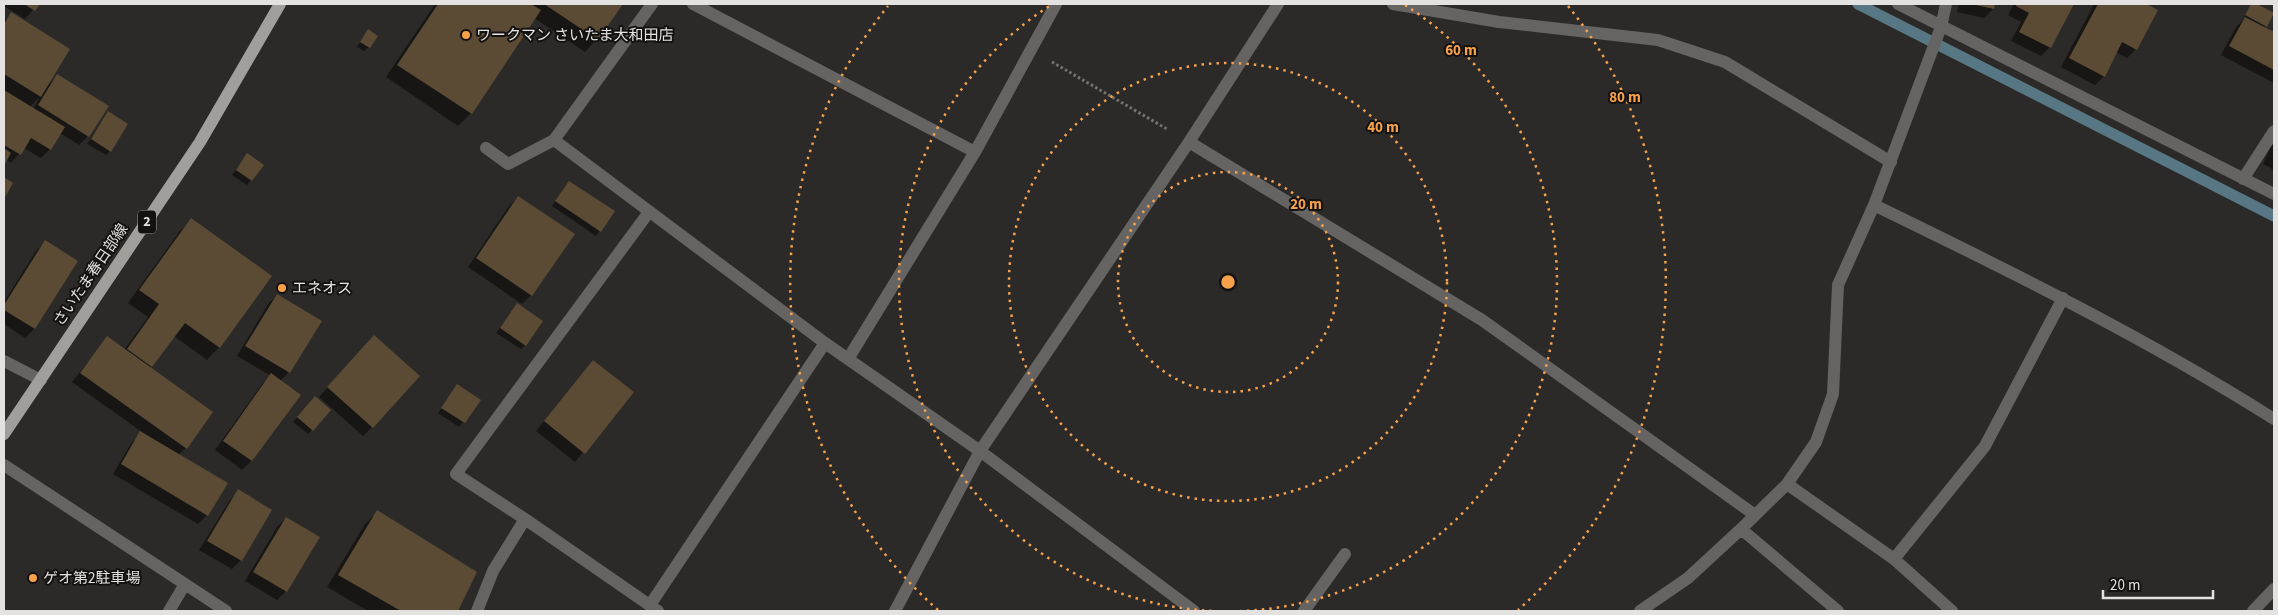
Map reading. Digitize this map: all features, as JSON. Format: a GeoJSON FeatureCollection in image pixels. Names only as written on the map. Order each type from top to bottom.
{"type":"FeatureCollection","features":[{"type":"Feature","properties":{"kind":"main road","name":"さいたま春日部線"},"geometry":{"type":"LineString","coordinates":[[4,434],[200,142],[280,4]]}},
{"type":"Feature","properties":{"kind":"street"},"geometry":{"type":"LineString","coordinates":[[486,148],[508,164],[554,140],[652,4]]}},
{"type":"Feature","properties":{"kind":"street"},"geometry":{"type":"LineString","coordinates":[[693,4],[975,152]]}},
{"type":"Feature","properties":{"kind":"street"},"geometry":{"type":"LineString","coordinates":[[848,359],[975,152],[1056,4]]}},
{"type":"Feature","properties":{"kind":"street"},"geometry":{"type":"LineString","coordinates":[[895,611],[980,451],[1189,142],[1278,4]]}},
{"type":"Feature","properties":{"kind":"street"},"geometry":{"type":"LineString","coordinates":[[1393,4],[1499,22],[1658,40],[1725,62],[1891,162]]}},
{"type":"Feature","properties":{"kind":"street"},"geometry":{"type":"LineString","coordinates":[[1898,4],[2274,194]]}},
{"type":"Feature","properties":{"kind":"street"},"geometry":{"type":"LineString","coordinates":[[1640,611],[1688,578],[1741,529],[1787,484],[1816,442],[1833,394],[1838,285],[1891,162],[1941,27],[1946,4]]}},
{"type":"Feature","properties":{"kind":"street"},"geometry":{"type":"LineString","coordinates":[[2243,179],[2274,131]]}},
{"type":"Feature","properties":{"kind":"street"},"geometry":{"type":"LineString","coordinates":[[554,140],[825,343],[980,451],[1194,611]]}},
{"type":"Feature","properties":{"kind":"street"},"geometry":{"type":"LineString","coordinates":[[1189,142],[1482,320],[1755,514]]}},
{"type":"Feature","properties":{"kind":"street"},"geometry":{"type":"LineString","coordinates":[[1874,204],[2063,298],[2240,397],[2274,419]]}},
{"type":"Feature","properties":{"kind":"street"},"geometry":{"type":"LineString","coordinates":[[649,212],[456,474],[654,608],[825,343]]}},
{"type":"Feature","properties":{"kind":"street"},"geometry":{"type":"LineString","coordinates":[[1894,559],[1985,446],[2063,298]]}},
{"type":"Feature","properties":{"kind":"street"},"geometry":{"type":"LineString","coordinates":[[4,361],[41,380]]}},
{"type":"Feature","properties":{"kind":"street"},"geometry":{"type":"LineString","coordinates":[[4,465],[226,611]]}},
{"type":"Feature","properties":{"kind":"street"},"geometry":{"type":"LineString","coordinates":[[1787,484],[1894,559],[1952,611]]}},
{"type":"Feature","properties":{"kind":"street"},"geometry":{"type":"LineString","coordinates":[[477,611],[493,571],[525,519]]}},
{"type":"Feature","properties":{"kind":"street"},"geometry":{"type":"LineString","coordinates":[[1741,529],[1838,611]]}},
{"type":"Feature","properties":{"kind":"street"},"geometry":{"type":"LineString","coordinates":[[1304,611],[1345,554]]}},
{"type":"Feature","properties":{"kind":"street"},"geometry":{"type":"LineString","coordinates":[[169,611],[185,584]]}},
{"type":"Feature","properties":{"kind":"street"},"geometry":{"type":"LineString","coordinates":[[2253,611],[2274,588]]}},
{"type":"Feature","properties":{"kind":"path"},"geometry":{"type":"LineString","coordinates":[[1032,50],[1189,142]]}},
{"type":"Feature","properties":{"kind":"building"},"geometry":{"type":"Polygon","coordinates":[[[24,4],[40,4],[35,11],[24,4]]]}},
{"type":"Feature","properties":{"kind":"building"},"geometry":{"type":"Polygon","coordinates":[[[438,4],[531,4],[541,10],[472,114],[397,65],[438,4]]]}},
{"type":"Feature","properties":{"kind":"building"},"geometry":{"type":"Polygon","coordinates":[[[544,4],[623,4],[598,40],[544,4]]]}},
{"type":"Feature","properties":{"kind":"building"},"geometry":{"type":"Polygon","coordinates":[[[1971,4],[1995,4],[1994,9],[1971,4]]]}},
{"type":"Feature","properties":{"kind":"building"},"geometry":{"type":"Polygon","coordinates":[[[2017,4],[2074,4],[2051,48],[2019,32],[2029,13],[2016,6],[2017,4]]]}},
{"type":"Feature","properties":{"kind":"building"},"geometry":{"type":"Polygon","coordinates":[[[2098,4],[2146,4],[2158,10],[2137,50],[2122,42],[2105,77],[2069,58],[2098,4]]]}},
{"type":"Feature","properties":{"kind":"building"},"geometry":{"type":"Polygon","coordinates":[[[2251,4],[2257,4],[2274,13],[2267,27],[2245,15],[2251,4]]]}},
{"type":"Feature","properties":{"kind":"building"},"geometry":{"type":"Polygon","coordinates":[[[11,12],[70,49],[41,97],[4,74],[4,24],[11,12]]]}},
{"type":"Feature","properties":{"kind":"building"},"geometry":{"type":"Polygon","coordinates":[[[2245,17],[2274,32],[2274,70],[2229,46],[2245,17]]]}},
{"type":"Feature","properties":{"kind":"building"},"geometry":{"type":"Polygon","coordinates":[[[368,29],[378,36],[370,48],[360,42],[368,29]]]}},
{"type":"Feature","properties":{"kind":"building"},"geometry":{"type":"Polygon","coordinates":[[[57,74],[109,106],[89,137],[38,105],[57,74]]]}},
{"type":"Feature","properties":{"kind":"building"},"geometry":{"type":"Polygon","coordinates":[[[4,90],[65,127],[51,150],[31,138],[21,155],[4,145],[4,90]]]}},
{"type":"Feature","properties":{"kind":"building"},"geometry":{"type":"Polygon","coordinates":[[[108,111],[128,124],[111,152],[91,139],[108,111]]]}},
{"type":"Feature","properties":{"kind":"building"},"geometry":{"type":"Polygon","coordinates":[[[4,148],[11,153],[4,166],[4,148]]]}},
{"type":"Feature","properties":{"kind":"building"},"geometry":{"type":"Polygon","coordinates":[[[247,153],[264,165],[252,181],[236,170],[247,153]]]}},
{"type":"Feature","properties":{"kind":"building"},"geometry":{"type":"Polygon","coordinates":[[[4,177],[13,183],[4,199],[4,177]]]}},
{"type":"Feature","properties":{"kind":"building"},"geometry":{"type":"Polygon","coordinates":[[[569,181],[615,211],[601,232],[555,201],[569,181]]]}},
{"type":"Feature","properties":{"kind":"building"},"geometry":{"type":"Polygon","coordinates":[[[518,196],[575,234],[532,296],[476,258],[518,196]]]}},
{"type":"Feature","properties":{"kind":"building"},"geometry":{"type":"Polygon","coordinates":[[[191,218],[272,276],[220,348],[185,323],[152,367],[127,349],[159,304],[139,290],[191,218]]]}},
{"type":"Feature","properties":{"kind":"building"},"geometry":{"type":"Polygon","coordinates":[[[45,240],[78,261],[35,329],[4,310],[4,305],[45,240]]]}},
{"type":"Feature","properties":{"kind":"building"},"geometry":{"type":"Polygon","coordinates":[[[277,294],[322,321],[290,373],[245,346],[277,294]]]}},
{"type":"Feature","properties":{"kind":"building"},"geometry":{"type":"Polygon","coordinates":[[[517,303],[543,321],[526,346],[500,328],[517,303]]]}},
{"type":"Feature","properties":{"kind":"building"},"geometry":{"type":"Polygon","coordinates":[[[374,335],[420,376],[373,428],[327,387],[374,335]]]}},
{"type":"Feature","properties":{"kind":"building"},"geometry":{"type":"Polygon","coordinates":[[[107,336],[213,412],[187,449],[80,373],[107,336]]]}},
{"type":"Feature","properties":{"kind":"building"},"geometry":{"type":"Polygon","coordinates":[[[593,360],[634,392],[585,454],[544,421],[593,360]]]}},
{"type":"Feature","properties":{"kind":"building"},"geometry":{"type":"Polygon","coordinates":[[[271,373],[301,395],[252,461],[223,441],[271,373]]]}},
{"type":"Feature","properties":{"kind":"building"},"geometry":{"type":"Polygon","coordinates":[[[457,384],[481,400],[465,423],[441,408],[457,384]]]}},
{"type":"Feature","properties":{"kind":"building"},"geometry":{"type":"Polygon","coordinates":[[[315,396],[331,410],[313,431],[297,417],[315,396]]]}},
{"type":"Feature","properties":{"kind":"building"},"geometry":{"type":"Polygon","coordinates":[[[140,431],[228,483],[208,516],[121,464],[140,431]]]}},
{"type":"Feature","properties":{"kind":"building"},"geometry":{"type":"Polygon","coordinates":[[[238,489],[272,510],[242,561],[207,541],[238,489]]]}},
{"type":"Feature","properties":{"kind":"building"},"geometry":{"type":"Polygon","coordinates":[[[377,510],[477,572],[458,611],[401,611],[338,575],[377,510]]]}},
{"type":"Feature","properties":{"kind":"building"},"geometry":{"type":"Polygon","coordinates":[[[286,517],[320,537],[287,592],[253,572],[286,517]]]}},
{"type":"Feature","properties":{"kind":"waterway"},"geometry":{"type":"LineString","coordinates":[[1858,4],[2274,216]]}},
{"type":"Feature","properties":{"kind":"place","name":"ワークマン さいたま大和田店"},"geometry":{"type":"Point","coordinates":[466,35]}},
{"type":"Feature","properties":{"kind":"place","name":"エネオス"},"geometry":{"type":"Point","coordinates":[282,288]}},
{"type":"Feature","properties":{"kind":"place","name":"ゲオ第2駐車場"},"geometry":{"type":"Point","coordinates":[33,578]}}]}
